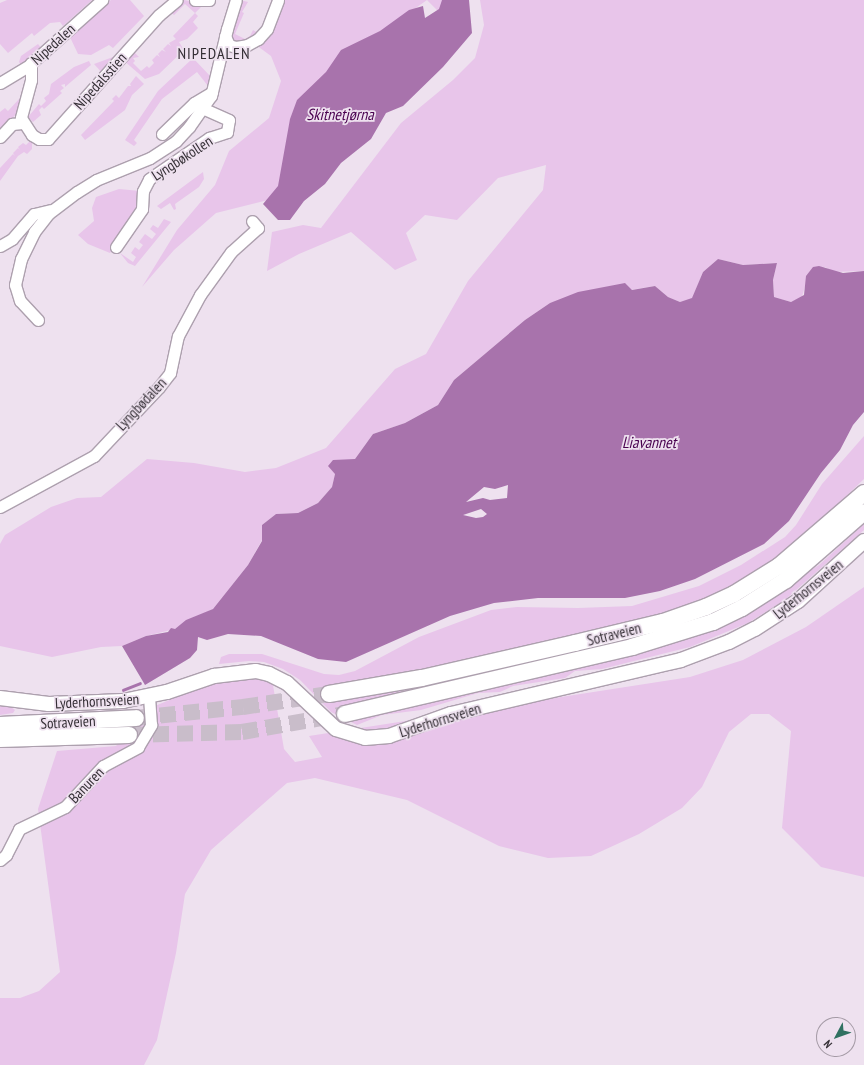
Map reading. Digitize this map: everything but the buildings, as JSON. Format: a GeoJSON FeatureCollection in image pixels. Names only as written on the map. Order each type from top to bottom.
{"type":"FeatureCollection","features":[{"type":"Feature","properties":{"kind":"highway","name":"Sotraveien"},"geometry":{"type":"LineString","coordinates":[[329,694],[422,678],[568,645],[663,622],[706,607],[734,594],[779,566],[864,493]]}},
{"type":"Feature","properties":{"kind":"highway","name":"Sotraveien"},"geometry":{"type":"LineString","coordinates":[[345,714],[632,647],[713,622],[748,605],[786,580],[864,512]]}},
{"type":"Feature","properties":{"kind":"highway","name":"Sotraveien"},"geometry":{"type":"LineString","coordinates":[[0,725],[136,718]]}},
{"type":"Feature","properties":{"kind":"highway","name":"Sotraveien"},"geometry":{"type":"LineString","coordinates":[[0,739],[129,735]]}},
{"type":"Feature","properties":{"kind":"main road","name":"Lyderhornsveien"},"geometry":{"type":"LineString","coordinates":[[0,698],[64,704],[149,697],[214,676],[242,671],[262,672],[287,683],[336,729],[365,738],[388,736],[451,714],[681,660],[729,642],[756,629],[798,601],[864,541]]}},
{"type":"Feature","properties":{"kind":"street","name":"Nipedalen"},"geometry":{"type":"LineString","coordinates":[[0,83],[32,63],[102,0]]}},
{"type":"Feature","properties":{"kind":"street","name":"Nipedalsstien"},"geometry":{"type":"LineString","coordinates":[[22,123],[28,132],[39,139],[52,137],[82,99],[177,0]]}},
{"type":"Feature","properties":{"kind":"street"},"geometry":{"type":"LineString","coordinates":[[195,0],[209,0]]}},
{"type":"Feature","properties":{"kind":"street","name":"Lyngbøkollen"},"geometry":{"type":"LineString","coordinates":[[0,246],[12,239],[34,214],[51,210],[90,183],[142,162],[167,148],[182,134],[204,109],[213,92],[225,36],[236,0]]}},
{"type":"Feature","properties":{"kind":"street"},"geometry":{"type":"LineString","coordinates":[[225,36],[229,45],[236,47],[247,45],[258,39],[267,29],[278,0]]}},
{"type":"Feature","properties":{"kind":"street"},"geometry":{"type":"LineString","coordinates":[[0,137],[12,124],[22,123],[22,113],[31,80],[32,63]]}},
{"type":"Feature","properties":{"kind":"street","name":"Lyngbøkollen"},"geometry":{"type":"LineString","coordinates":[[162,134],[194,103],[213,92]]}},
{"type":"Feature","properties":{"kind":"street","name":"Lyngbøkollen"},"geometry":{"type":"LineString","coordinates":[[116,247],[139,215],[143,191],[149,179],[209,138],[227,132],[229,120],[204,109]]}},
{"type":"Feature","properties":{"kind":"street","name":"Lyngbøkollen"},"geometry":{"type":"LineString","coordinates":[[38,320],[20,301],[16,278],[25,250],[51,210]]}},
{"type":"Feature","properties":{"kind":"street","name":"Lyngbødalen"},"geometry":{"type":"LineString","coordinates":[[0,507],[94,456],[159,387],[170,373],[178,336],[200,295],[231,252],[258,228],[252,221]]}},
{"type":"Feature","properties":{"kind":"street","name":"Banuren"},"geometry":{"type":"LineString","coordinates":[[0,860],[6,855],[19,829],[65,807],[103,766],[138,747],[150,725],[149,697]]}},
{"type":"Feature","properties":{"kind":"shaded area"},"geometry":{"type":"Polygon","coordinates":[[[7,0],[92,0],[63,26],[60,22],[50,23],[34,36],[32,33],[8,53],[0,44],[0,3],[7,0]]]}},
{"type":"Feature","properties":{"kind":"shaded area"},"geometry":{"type":"Polygon","coordinates":[[[111,0],[130,0],[144,16],[113,48],[109,45],[91,55],[78,54],[69,35],[111,0]]]}},
{"type":"Feature","properties":{"kind":"shaded area"},"geometry":{"type":"Polygon","coordinates":[[[184,0],[204,4],[195,13],[185,4],[174,15],[168,10],[184,0]]]}},
{"type":"Feature","properties":{"kind":"shaded area"},"geometry":{"type":"Polygon","coordinates":[[[240,0],[248,2],[242,12],[244,13],[235,34],[245,39],[250,36],[253,30],[258,33],[276,0],[427,0],[382,32],[284,196],[216,213],[174,250],[142,287],[177,230],[215,185],[229,151],[269,118],[281,81],[271,56],[252,42],[240,43],[229,38],[240,0]]]}},
{"type":"Feature","properties":{"kind":"shaded area"},"geometry":{"type":"Polygon","coordinates":[[[427,0],[450,0],[445,12],[437,10],[427,0]]]}},
{"type":"Feature","properties":{"kind":"shaded area"},"geometry":{"type":"Polygon","coordinates":[[[480,0],[864,0],[864,271],[834,272],[825,267],[807,279],[802,297],[791,302],[774,297],[773,280],[777,263],[743,265],[718,259],[703,272],[692,299],[680,302],[668,297],[655,286],[550,303],[525,320],[454,380],[438,405],[405,423],[373,434],[355,459],[335,474],[332,487],[318,503],[298,513],[276,514],[262,525],[262,540],[248,565],[213,609],[175,629],[146,636],[122,646],[101,647],[52,657],[0,646],[0,544],[5,535],[51,507],[77,498],[101,497],[147,459],[194,463],[245,472],[276,468],[326,448],[395,369],[426,354],[468,281],[543,190],[546,165],[498,178],[457,220],[425,215],[406,233],[417,260],[395,270],[351,232],[299,254],[267,271],[272,232],[303,225],[321,228],[401,123],[453,80],[475,58],[484,25],[480,0]]]}},
{"type":"Feature","properties":{"kind":"shaded area"},"geometry":{"type":"Polygon","coordinates":[[[195,13],[198,16],[193,22],[198,28],[187,39],[179,42],[184,50],[159,74],[145,79],[123,60],[132,50],[139,57],[133,58],[135,61],[133,63],[141,71],[147,66],[149,68],[154,63],[152,60],[157,55],[160,57],[158,54],[162,50],[166,52],[163,49],[168,44],[171,46],[169,43],[176,39],[173,36],[195,13]]]}},
{"type":"Feature","properties":{"kind":"shaded area"},"geometry":{"type":"Polygon","coordinates":[[[38,44],[42,49],[22,66],[19,62],[21,56],[38,44]]]}},
{"type":"Feature","properties":{"kind":"shaded area"},"geometry":{"type":"Polygon","coordinates":[[[113,57],[115,60],[103,74],[94,64],[113,57]]]}},
{"type":"Feature","properties":{"kind":"shaded area"},"geometry":{"type":"Polygon","coordinates":[[[193,58],[211,77],[208,86],[197,72],[162,99],[134,140],[137,143],[134,146],[125,140],[158,91],[193,58]]]}},
{"type":"Feature","properties":{"kind":"shaded area"},"geometry":{"type":"Polygon","coordinates":[[[89,61],[91,65],[65,87],[65,84],[61,85],[64,88],[60,91],[62,93],[44,109],[42,107],[39,110],[41,115],[33,122],[28,117],[39,104],[41,106],[46,101],[44,98],[49,94],[51,84],[74,67],[89,61]]]}},
{"type":"Feature","properties":{"kind":"shaded area"},"geometry":{"type":"Polygon","coordinates":[[[136,76],[144,84],[132,95],[125,110],[85,140],[81,135],[114,101],[112,99],[116,95],[119,98],[128,86],[131,86],[130,84],[136,76]]]}},
{"type":"Feature","properties":{"kind":"shaded area"},"geometry":{"type":"Polygon","coordinates":[[[20,98],[22,101],[17,113],[0,132],[0,112],[5,108],[8,111],[20,98]]]}},
{"type":"Feature","properties":{"kind":"shaded area"},"geometry":{"type":"Polygon","coordinates":[[[27,137],[32,138],[32,149],[27,154],[24,152],[18,156],[0,181],[0,168],[13,154],[15,156],[13,153],[18,148],[20,150],[18,147],[23,143],[26,145],[30,141],[27,137]]]}},
{"type":"Feature","properties":{"kind":"shaded area"},"geometry":{"type":"Polygon","coordinates":[[[203,172],[204,179],[199,187],[175,204],[176,209],[174,210],[170,203],[161,209],[157,206],[203,172]]]}},
{"type":"Feature","properties":{"kind":"shaded area"},"geometry":{"type":"Polygon","coordinates":[[[119,189],[140,191],[138,211],[110,253],[88,244],[78,235],[94,221],[92,208],[96,197],[119,189]]]}},
{"type":"Feature","properties":{"kind":"shaded area"},"geometry":{"type":"Polygon","coordinates":[[[164,219],[171,222],[135,266],[128,263],[120,253],[133,262],[136,257],[131,253],[135,247],[139,250],[143,245],[139,242],[145,234],[152,239],[156,234],[150,229],[153,225],[158,228],[164,219]]]}},
{"type":"Feature","properties":{"kind":"shaded area"},"geometry":{"type":"Polygon","coordinates":[[[864,436],[864,479],[795,545],[748,577],[635,634],[814,551],[728,610],[663,633],[350,706],[459,694],[676,642],[721,627],[819,565],[864,524],[864,530],[786,599],[748,623],[690,647],[602,669],[575,671],[565,678],[513,686],[500,692],[478,693],[421,710],[382,715],[357,725],[331,712],[300,680],[283,669],[264,662],[249,661],[219,664],[221,657],[229,654],[262,654],[324,674],[339,675],[355,671],[419,637],[491,610],[517,607],[578,608],[632,606],[699,586],[741,565],[785,537],[796,525],[822,484],[864,436]]]}},
{"type":"Feature","properties":{"kind":"shaded area"},"geometry":{"type":"Polygon","coordinates":[[[864,587],[864,877],[821,867],[782,828],[791,731],[769,714],[751,714],[729,732],[702,787],[682,808],[639,834],[591,856],[548,858],[499,846],[407,800],[315,778],[287,783],[211,850],[185,894],[176,953],[157,1040],[144,1065],[0,1065],[0,998],[20,998],[39,991],[60,972],[38,809],[57,751],[116,746],[155,706],[203,686],[270,668],[284,749],[295,762],[322,757],[309,736],[690,677],[743,660],[806,627],[864,587]]]}},
{"type":"Feature","properties":{"kind":"shaded area"},"geometry":{"type":"Polygon","coordinates":[[[0,704],[11,707],[15,710],[13,713],[0,715],[0,704]]]}},
{"type":"Feature","properties":{"kind":"water","name":"Skitnetjørna"},"geometry":{"type":"Polygon","coordinates":[[[442,0],[469,0],[472,33],[443,67],[403,106],[386,113],[371,139],[341,163],[325,184],[304,201],[290,220],[278,220],[263,204],[278,186],[290,119],[297,100],[326,72],[341,50],[380,31],[409,10],[423,6],[425,18],[439,9],[442,0]]]}},
{"type":"Feature","properties":{"kind":"water","name":"Liavannet"},"geometry":{"type":"Polygon","coordinates":[[[718,259],[743,265],[777,263],[773,280],[774,297],[791,302],[804,295],[806,276],[813,267],[819,266],[843,273],[864,271],[864,412],[853,425],[840,450],[821,473],[789,521],[764,544],[695,579],[660,591],[625,598],[538,598],[494,603],[450,616],[346,662],[318,659],[261,636],[228,634],[207,640],[198,637],[197,650],[190,658],[145,685],[122,646],[146,636],[168,632],[171,628],[175,629],[186,620],[213,609],[248,565],[262,541],[262,525],[276,514],[298,513],[318,503],[332,487],[335,474],[328,466],[333,460],[355,459],[373,434],[405,423],[438,405],[454,380],[525,320],[550,303],[578,292],[625,283],[632,290],[655,286],[668,297],[680,302],[692,298],[703,272],[718,259]],[[508,485],[495,489],[484,487],[466,502],[483,498],[490,500],[507,498],[508,485]],[[481,509],[463,515],[476,518],[483,517],[487,514],[481,509]]]}},
{"type":"Feature","properties":{"kind":"waterway"},"geometry":{"type":"LineString","coordinates":[[123,690],[140,683]]}},
{"type":"Feature","properties":{"kind":"tunnel"},"geometry":{"type":"LineString","coordinates":[[136,718],[243,707],[329,694]]}},
{"type":"Feature","properties":{"kind":"tunnel"},"geometry":{"type":"LineString","coordinates":[[129,735],[242,732],[345,714]]}},
{"type":"Feature","properties":{"kind":"district","name":"NIPEDALEN"},"geometry":{"type":"Point","coordinates":[214,53]}}]}
